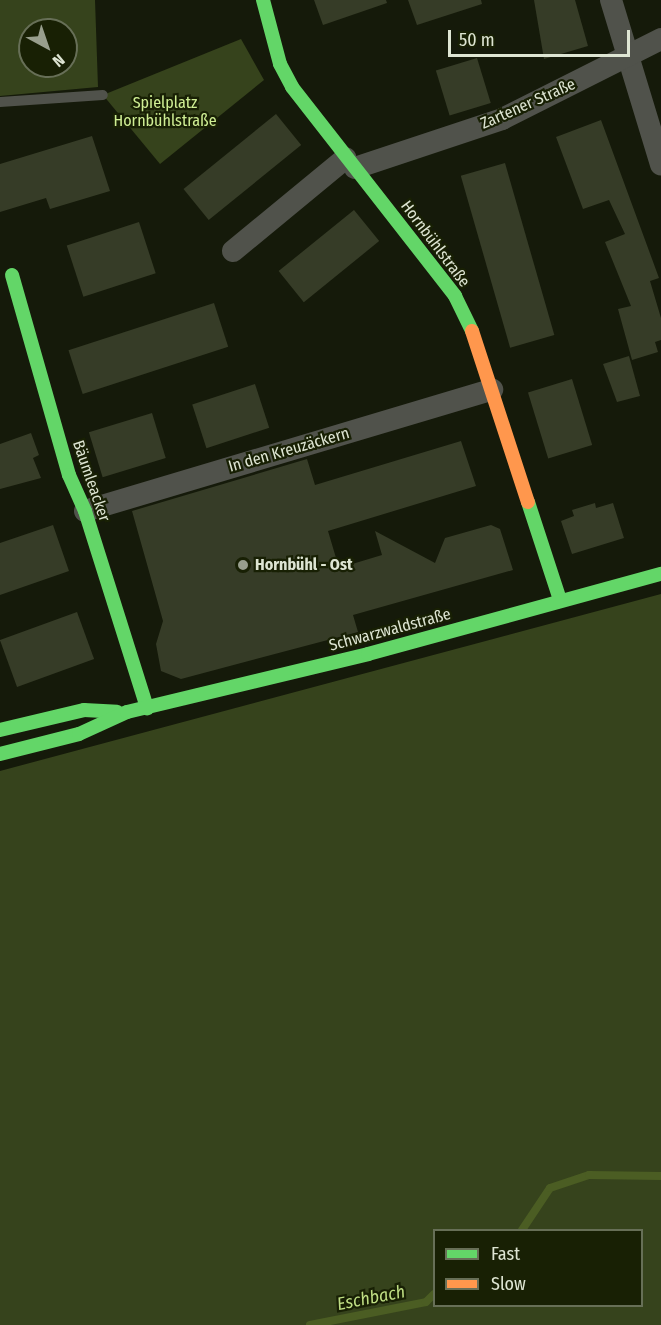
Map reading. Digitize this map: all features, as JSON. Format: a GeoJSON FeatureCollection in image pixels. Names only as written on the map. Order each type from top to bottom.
{"type":"FeatureCollection","features":[{"type":"Feature","properties":{"kind":"street","name":"Hornbühlstraße"},"geometry":{"type":"LineString","coordinates":[[263,0],[280,64],[311,116],[455,296],[492,390],[560,600]]}},
{"type":"Feature","properties":{"kind":"street"},"geometry":{"type":"LineString","coordinates":[[612,0],[661,165]]}},
{"type":"Feature","properties":{"kind":"street","name":"Zartener Straße"},"geometry":{"type":"LineString","coordinates":[[233,251],[350,163],[502,119],[661,39]]}},
{"type":"Feature","properties":{"kind":"street","name":"Bäumleacker"},"geometry":{"type":"LineString","coordinates":[[6,274],[69,475],[85,511],[147,708]]}},
{"type":"Feature","properties":{"kind":"street","name":"In den Kreuzäckern"},"geometry":{"type":"LineString","coordinates":[[85,511],[492,390]]}},
{"type":"Feature","properties":{"kind":"street","name":"Schwarzwaldstraße"},"geometry":{"type":"LineString","coordinates":[[0,754],[79,734],[127,712],[661,574]]}},
{"type":"Feature","properties":{"kind":"street","name":"Schwarzwaldstraße"},"geometry":{"type":"LineString","coordinates":[[0,730],[84,710],[127,712]]}},
{"type":"Feature","properties":{"kind":"lane"},"geometry":{"type":"LineString","coordinates":[[0,102],[103,95]]}},
{"type":"Feature","properties":{"kind":"green space"},"geometry":{"type":"Polygon","coordinates":[[[0,0],[95,0],[98,87],[0,96],[0,0]]]}},
{"type":"Feature","properties":{"kind":"green space","name":"Spielplatz Hornbühlstraße"},"geometry":{"type":"Polygon","coordinates":[[[241,39],[264,80],[160,164],[103,95],[241,39]]]}},
{"type":"Feature","properties":{"kind":"green space"},"geometry":{"type":"Polygon","coordinates":[[[661,594],[661,1325],[0,1325],[0,771],[661,594]]]}},
{"type":"Feature","properties":{"kind":"building"},"geometry":{"type":"Polygon","coordinates":[[[314,0],[386,0],[387,3],[323,25],[314,0]]]}},
{"type":"Feature","properties":{"kind":"building"},"geometry":{"type":"Polygon","coordinates":[[[408,0],[481,0],[482,4],[417,25],[408,0]]]}},
{"type":"Feature","properties":{"kind":"building"},"geometry":{"type":"Polygon","coordinates":[[[534,0],[575,0],[588,46],[544,59],[534,0]]]}},
{"type":"Feature","properties":{"kind":"building"},"geometry":{"type":"Polygon","coordinates":[[[477,58],[491,103],[450,116],[436,71],[477,58]]]}},
{"type":"Feature","properties":{"kind":"building"},"geometry":{"type":"Polygon","coordinates":[[[276,114],[301,145],[209,220],[184,189],[276,114]]]}},
{"type":"Feature","properties":{"kind":"building"},"geometry":{"type":"Polygon","coordinates":[[[601,120],[659,278],[650,281],[661,318],[661,340],[655,342],[658,352],[632,360],[618,309],[631,306],[605,242],[625,234],[609,200],[583,209],[556,137],[601,120]]]}},
{"type":"Feature","properties":{"kind":"building"},"geometry":{"type":"Polygon","coordinates":[[[92,136],[110,191],[50,209],[46,198],[0,212],[0,164],[92,136]]]}},
{"type":"Feature","properties":{"kind":"building"},"geometry":{"type":"Polygon","coordinates":[[[505,163],[554,335],[510,348],[461,176],[505,163]]]}},
{"type":"Feature","properties":{"kind":"building"},"geometry":{"type":"Polygon","coordinates":[[[354,210],[379,241],[304,302],[279,271],[354,210]]]}},
{"type":"Feature","properties":{"kind":"building"},"geometry":{"type":"Polygon","coordinates":[[[139,222],[156,273],[83,297],[67,245],[139,222]]]}},
{"type":"Feature","properties":{"kind":"building"},"geometry":{"type":"Polygon","coordinates":[[[214,303],[228,347],[83,394],[68,350],[214,303]]]}},
{"type":"Feature","properties":{"kind":"building"},"geometry":{"type":"Polygon","coordinates":[[[629,356],[640,396],[617,402],[603,364],[629,356]]]}},
{"type":"Feature","properties":{"kind":"building"},"geometry":{"type":"Polygon","coordinates":[[[572,379],[592,445],[548,458],[528,392],[572,379]]]}},
{"type":"Feature","properties":{"kind":"building"},"geometry":{"type":"Polygon","coordinates":[[[255,384],[269,428],[206,448],[192,404],[255,384]]]}},
{"type":"Feature","properties":{"kind":"building"},"geometry":{"type":"Polygon","coordinates":[[[152,413],[166,458],[103,477],[89,432],[152,413]]]}},
{"type":"Feature","properties":{"kind":"building"},"geometry":{"type":"Polygon","coordinates":[[[31,433],[39,455],[33,458],[41,478],[0,489],[0,444],[31,433]]]}},
{"type":"Feature","properties":{"kind":"building","name":"Hornbühl - Ost"},"geometry":{"type":"Polygon","coordinates":[[[461,441],[476,486],[328,531],[339,568],[382,555],[375,531],[435,563],[445,538],[491,525],[500,529],[513,570],[353,615],[358,632],[181,679],[161,671],[156,644],[163,621],[132,511],[307,459],[315,485],[461,441]]]}},
{"type":"Feature","properties":{"kind":"building"},"geometry":{"type":"Polygon","coordinates":[[[595,503],[596,508],[613,503],[624,538],[572,554],[561,521],[574,516],[572,510],[595,503]]]}},
{"type":"Feature","properties":{"kind":"building"},"geometry":{"type":"Polygon","coordinates":[[[53,525],[69,571],[0,595],[0,543],[53,525]]]}},
{"type":"Feature","properties":{"kind":"building"},"geometry":{"type":"Polygon","coordinates":[[[77,612],[94,659],[17,687],[0,640],[77,612]]]}},
{"type":"Feature","properties":{"kind":"waterway","name":"Eschbach"},"geometry":{"type":"LineString","coordinates":[[523,1229],[550,1188],[589,1175],[661,1176]]}},
{"type":"Feature","properties":{"kind":"waterway","name":"Eschbach"},"geometry":{"type":"LineString","coordinates":[[310,1325],[426,1302],[433,1295]]}},
{"type":"Feature","properties":{"kind":"traffic: fast"},"geometry":{"type":"LineString","coordinates":[[263,0],[280,64],[292,87],[455,296],[472,331]]}},
{"type":"Feature","properties":{"kind":"traffic: fast"},"geometry":{"type":"LineString","coordinates":[[12,275],[69,475],[85,511],[147,708]]}},
{"type":"Feature","properties":{"kind":"traffic: fast"},"geometry":{"type":"LineString","coordinates":[[528,502],[560,600]]}},
{"type":"Feature","properties":{"kind":"traffic: fast"},"geometry":{"type":"LineString","coordinates":[[0,754],[79,734],[127,712],[368,654],[661,574]]}},
{"type":"Feature","properties":{"kind":"traffic: fast"},"geometry":{"type":"LineString","coordinates":[[0,730],[84,710],[117,712]]}},
{"type":"Feature","properties":{"kind":"traffic: slow"},"geometry":{"type":"LineString","coordinates":[[472,331],[528,502]]}},
{"type":"Feature","properties":{"kind":"place","name":"Hornbühl - Ost"},"geometry":{"type":"Point","coordinates":[243,565]}}]}
